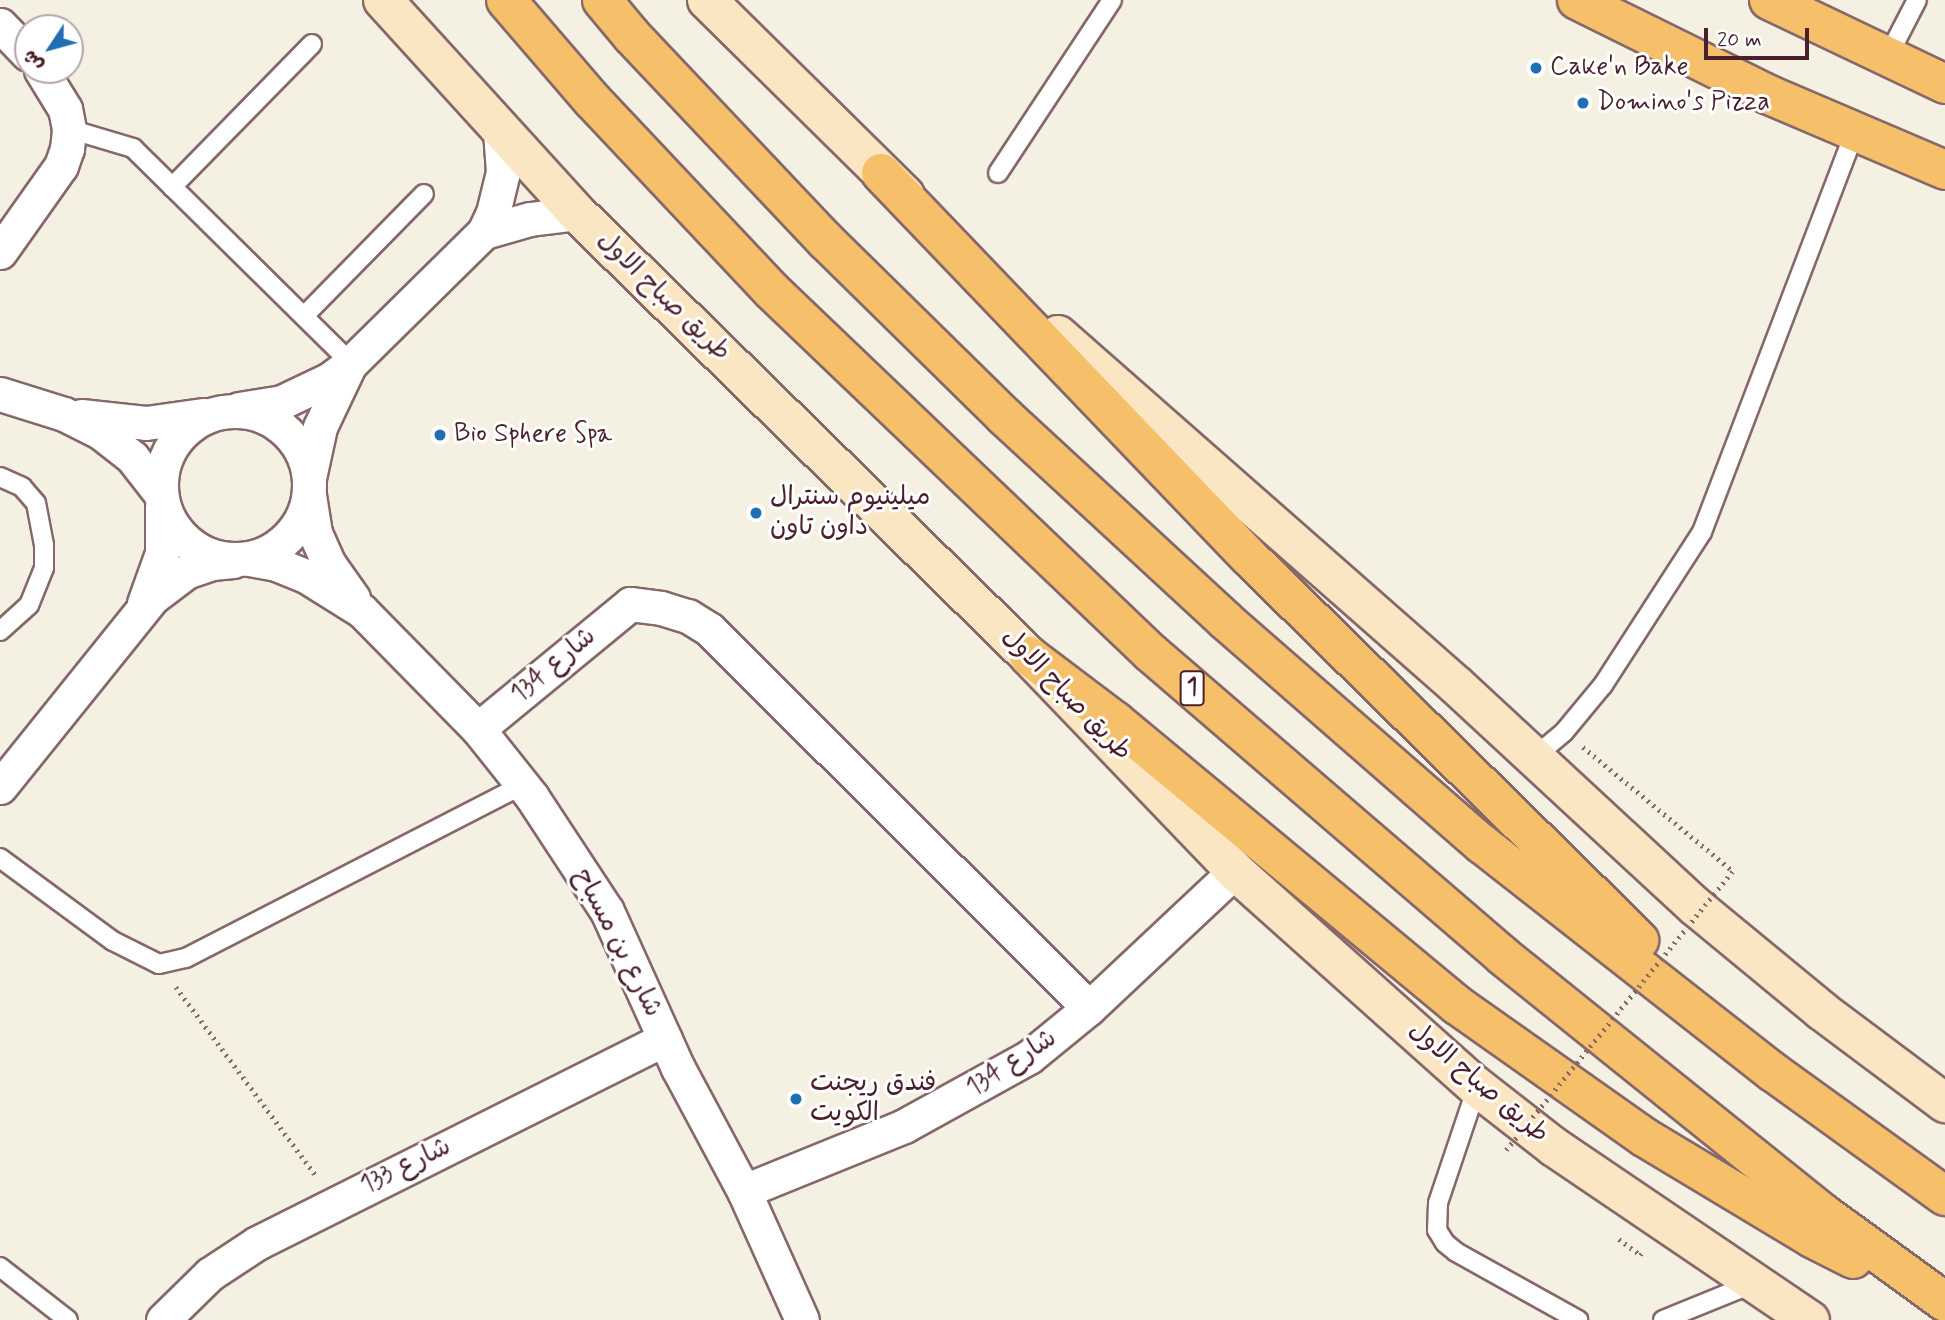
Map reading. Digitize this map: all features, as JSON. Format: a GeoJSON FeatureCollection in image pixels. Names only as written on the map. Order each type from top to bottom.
{"type":"FeatureCollection","features":[{"type":"Feature","properties":{"kind":"main road","name":"طريق صباح الاول"},"geometry":{"type":"LineString","coordinates":[[383,0],[577,213],[1029,656],[1236,871],[1477,1087],[1554,1147],[1802,1318]]}},
{"type":"Feature","properties":{"kind":"main road","name":"1"},"geometry":{"type":"LineString","coordinates":[[506,0],[593,101],[772,291],[1151,653],[1503,956],[1824,1214],[1942,1300]]}},
{"type":"Feature","properties":{"kind":"main road"},"geometry":{"type":"LineString","coordinates":[[603,0],[632,36],[825,241],[1004,416],[1216,612],[1482,844],[1773,1072],[1945,1196]]}},
{"type":"Feature","properties":{"kind":"main road"},"geometry":{"type":"LineString","coordinates":[[706,0],[881,173],[1249,556],[1773,1072]]}},
{"type":"Feature","properties":{"kind":"main road"},"geometry":{"type":"LineString","coordinates":[[1577,0],[1854,134],[1945,170]]}},
{"type":"Feature","properties":{"kind":"main road"},"geometry":{"type":"LineString","coordinates":[[1769,0],[1945,84]]}},
{"type":"Feature","properties":{"kind":"main road"},"geometry":{"type":"LineString","coordinates":[[881,173],[1147,417],[1244,496],[1696,907],[1822,1011],[1945,1103]]}},
{"type":"Feature","properties":{"kind":"main road"},"geometry":{"type":"LineString","coordinates":[[1029,656],[1115,721],[1479,1021],[1644,1137],[1812,1238],[1942,1300]]}},
{"type":"Feature","properties":{"kind":"street"},"geometry":{"type":"LineString","coordinates":[[0,25],[14,40]]}},
{"type":"Feature","properties":{"kind":"street"},"geometry":{"type":"LineString","coordinates":[[0,252],[61,166],[69,129],[65,109],[50,84]]}},
{"type":"Feature","properties":{"kind":"street"},"geometry":{"type":"LineString","coordinates":[[65,414],[146,423],[184,420],[264,406],[298,397],[351,363],[484,232],[494,213],[503,172],[500,131]]}},
{"type":"Feature","properties":{"kind":"street"},"geometry":{"type":"LineString","coordinates":[[484,232],[530,219],[577,213]]}},
{"type":"Feature","properties":{"kind":"street"},"geometry":{"type":"LineString","coordinates":[[0,787],[142,609],[186,572],[212,563],[243,559],[272,551],[290,536],[303,516],[320,427],[351,363]]}},
{"type":"Feature","properties":{"kind":"street"},"geometry":{"type":"LineString","coordinates":[[0,394],[65,414],[100,432],[132,457],[161,499],[173,527],[190,545],[212,556],[243,559]]}},
{"type":"Feature","properties":{"kind":"street"},"geometry":{"type":"LineString","coordinates":[[142,609],[162,553],[163,464],[176,438],[221,412],[258,414],[283,428],[301,451],[309,486]]}},
{"type":"Feature","properties":{"kind":"street","name":"شارع بن مسباح"},"geometry":{"type":"LineString","coordinates":[[309,486],[311,519],[321,548],[362,611],[478,729],[522,785],[607,911],[690,1092],[744,1191],[803,1320]]}},
{"type":"Feature","properties":{"kind":"street","name":"شارع بن مسباح"},"geometry":{"type":"LineString","coordinates":[[243,559],[276,564],[306,576],[362,611]]}},
{"type":"Feature","properties":{"kind":"street","name":"شارع 134"},"geometry":{"type":"LineString","coordinates":[[478,729],[630,604],[661,608],[688,616],[710,630],[1089,1008]]}},
{"type":"Feature","properties":{"kind":"street","name":"شارع 134"},"geometry":{"type":"LineString","coordinates":[[744,1191],[904,1126],[951,1103],[1030,1056],[1089,1008],[1236,871]]}},
{"type":"Feature","properties":{"kind":"street","name":"شارع 133"},"geometry":{"type":"LineString","coordinates":[[163,1320],[200,1283],[233,1258],[335,1202],[665,1039]]}},
{"type":"Feature","properties":{"kind":"lane"},"geometry":{"type":"LineString","coordinates":[[998,173],[1112,0]]}},
{"type":"Feature","properties":{"kind":"lane"},"geometry":{"type":"LineString","coordinates":[[1887,58],[1917,0]]}},
{"type":"Feature","properties":{"kind":"lane"},"geometry":{"type":"LineString","coordinates":[[172,187],[312,44]]}},
{"type":"Feature","properties":{"kind":"lane"},"geometry":{"type":"LineString","coordinates":[[69,129],[133,148],[351,363]]}},
{"type":"Feature","properties":{"kind":"lane"},"geometry":{"type":"LineString","coordinates":[[1533,758],[1564,732],[1603,685],[1702,532],[1854,134]]}},
{"type":"Feature","properties":{"kind":"lane"},"geometry":{"type":"LineString","coordinates":[[304,316],[424,194]]}},
{"type":"Feature","properties":{"kind":"lane"},"geometry":{"type":"LineString","coordinates":[[0,477],[22,487],[36,503],[44,545],[44,568],[29,605],[0,631]]}},
{"type":"Feature","properties":{"kind":"lane"},"geometry":{"type":"LineString","coordinates":[[0,858],[113,941],[159,964],[186,958],[522,785]]}},
{"type":"Feature","properties":{"kind":"lane"},"geometry":{"type":"LineString","coordinates":[[1477,1087],[1438,1203],[1437,1230],[1445,1243],[1456,1252],[1578,1320]]}},
{"type":"Feature","properties":{"kind":"lane"},"geometry":{"type":"LineString","coordinates":[[0,1267],[68,1320]]}},
{"type":"Feature","properties":{"kind":"lane"},"geometry":{"type":"LineString","coordinates":[[1663,1320],[1754,1283]]}},
{"type":"Feature","properties":{"kind":"path"},"geometry":{"type":"LineString","coordinates":[[1506,1150],[1733,871],[1564,732]]}},
{"type":"Feature","properties":{"kind":"path"},"geometry":{"type":"LineString","coordinates":[[159,964],[335,1202]]}},
{"type":"Feature","properties":{"kind":"place","name":"Cake'n Bake"},"geometry":{"type":"Point","coordinates":[1536,68]}},
{"type":"Feature","properties":{"kind":"place","name":"Domino's Pizza"},"geometry":{"type":"Point","coordinates":[1583,103]}},
{"type":"Feature","properties":{"kind":"place","name":"Bio Sphere Spa"},"geometry":{"type":"Point","coordinates":[440,435]}},
{"type":"Feature","properties":{"kind":"place","name":"ميلينيوم سنترال داون تاون"},"geometry":{"type":"Point","coordinates":[756,513]}},
{"type":"Feature","properties":{"kind":"place","name":"فندق ريجنت الكويت"},"geometry":{"type":"Point","coordinates":[796,1099]}}]}
